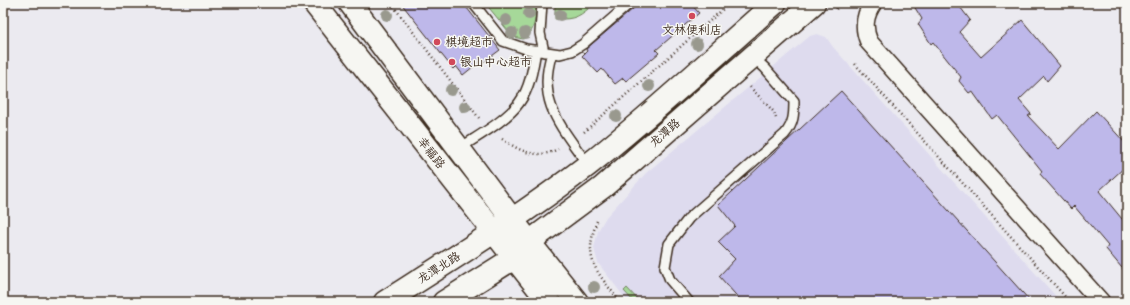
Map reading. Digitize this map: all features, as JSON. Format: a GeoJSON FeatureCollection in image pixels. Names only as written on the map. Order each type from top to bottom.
{"type":"FeatureCollection","features":[{"type":"Feature","properties":{"kind":"main road","name":"幸福路"},"geometry":{"type":"LineString","coordinates":[[314,3],[549,302]]}},
{"type":"Feature","properties":{"kind":"main road"},"geometry":{"type":"LineString","coordinates":[[350,3],[529,242],[577,302]]}},
{"type":"Feature","properties":{"kind":"main road","name":"龙潭路"},"geometry":{"type":"LineString","coordinates":[[494,233],[588,165],[721,52],[775,3]]}},
{"type":"Feature","properties":{"kind":"main road","name":"龙潭路"},"geometry":{"type":"LineString","coordinates":[[514,258],[529,242],[603,187],[814,3]]}},
{"type":"Feature","properties":{"kind":"main road","name":"龙潭北路"},"geometry":{"type":"LineString","coordinates":[[385,302],[494,233]]}},
{"type":"Feature","properties":{"kind":"main road"},"geometry":{"type":"LineString","coordinates":[[444,302],[514,258]]}},
{"type":"Feature","properties":{"kind":"street"},"geometry":{"type":"LineString","coordinates":[[873,3],[865,21],[865,32],[869,42],[1101,302]]}},
{"type":"Feature","properties":{"kind":"lane"},"geometry":{"type":"LineString","coordinates":[[473,3],[503,41],[544,52],[560,54],[572,51],[630,3]]}},
{"type":"Feature","properties":{"kind":"lane"},"geometry":{"type":"LineString","coordinates":[[542,3],[540,33],[544,52],[546,79],[550,102],[565,132],[588,165]]}},
{"type":"Feature","properties":{"kind":"lane"},"geometry":{"type":"LineString","coordinates":[[460,148],[512,111],[520,103],[529,81],[544,52]]}},
{"type":"Feature","properties":{"kind":"lane"},"geometry":{"type":"LineString","coordinates":[[689,302],[670,280],[665,267],[669,244],[689,218],[785,134],[791,127],[794,118],[794,101],[765,68],[753,57]]}},
{"type":"Feature","properties":{"kind":"path"},"geometry":{"type":"LineString","coordinates":[[855,64],[1070,302]]}},
{"type":"Feature","properties":{"kind":"shaded area"},"geometry":{"type":"Polygon","coordinates":[[[817,34],[826,37],[833,47],[1061,302],[628,302],[598,263],[594,248],[598,231],[606,217],[646,173],[810,36],[817,34]]]}},
{"type":"Feature","properties":{"kind":"green space"},"geometry":{"type":"Polygon","coordinates":[[[485,3],[537,3],[533,28],[523,39],[513,37],[485,3]]]}},
{"type":"Feature","properties":{"kind":"green space"},"geometry":{"type":"Polygon","coordinates":[[[555,3],[595,3],[573,18],[555,19],[555,3]]]}},
{"type":"Feature","properties":{"kind":"green space"},"geometry":{"type":"Polygon","coordinates":[[[627,288],[640,302],[634,302],[624,291],[627,288]]]}},
{"type":"Feature","properties":{"kind":"building"},"geometry":{"type":"Polygon","coordinates":[[[401,3],[463,3],[500,50],[481,64],[479,62],[463,75],[456,66],[453,69],[401,3]]]}},
{"type":"Feature","properties":{"kind":"building"},"geometry":{"type":"Polygon","coordinates":[[[636,3],[690,3],[699,13],[656,50],[659,53],[626,81],[623,78],[615,84],[602,69],[598,73],[582,56],[587,51],[586,49],[634,8],[636,3]]]}},
{"type":"Feature","properties":{"kind":"building"},"geometry":{"type":"Polygon","coordinates":[[[912,3],[957,3],[970,20],[959,32],[981,57],[1022,20],[1060,66],[1047,81],[1044,76],[1019,100],[1031,114],[1028,116],[1059,149],[1096,111],[1127,145],[1127,165],[1099,191],[1127,225],[1127,274],[1106,249],[1108,246],[1074,206],[1071,209],[1040,174],[1042,171],[997,115],[992,119],[972,91],[969,93],[959,81],[961,77],[933,42],[931,44],[918,24],[922,19],[912,3]]]}},
{"type":"Feature","properties":{"kind":"building"},"geometry":{"type":"Polygon","coordinates":[[[841,91],[1031,302],[742,302],[719,276],[735,259],[718,242],[735,226],[718,205],[841,91]]]}},
{"type":"Feature","properties":{"kind":"place","name":"文林便利店"},"geometry":{"type":"Point","coordinates":[692,16]}},
{"type":"Feature","properties":{"kind":"place","name":"棋境超市"},"geometry":{"type":"Point","coordinates":[437,42]}},
{"type":"Feature","properties":{"kind":"place","name":"银山中心超市"},"geometry":{"type":"Point","coordinates":[452,62]}}]}
